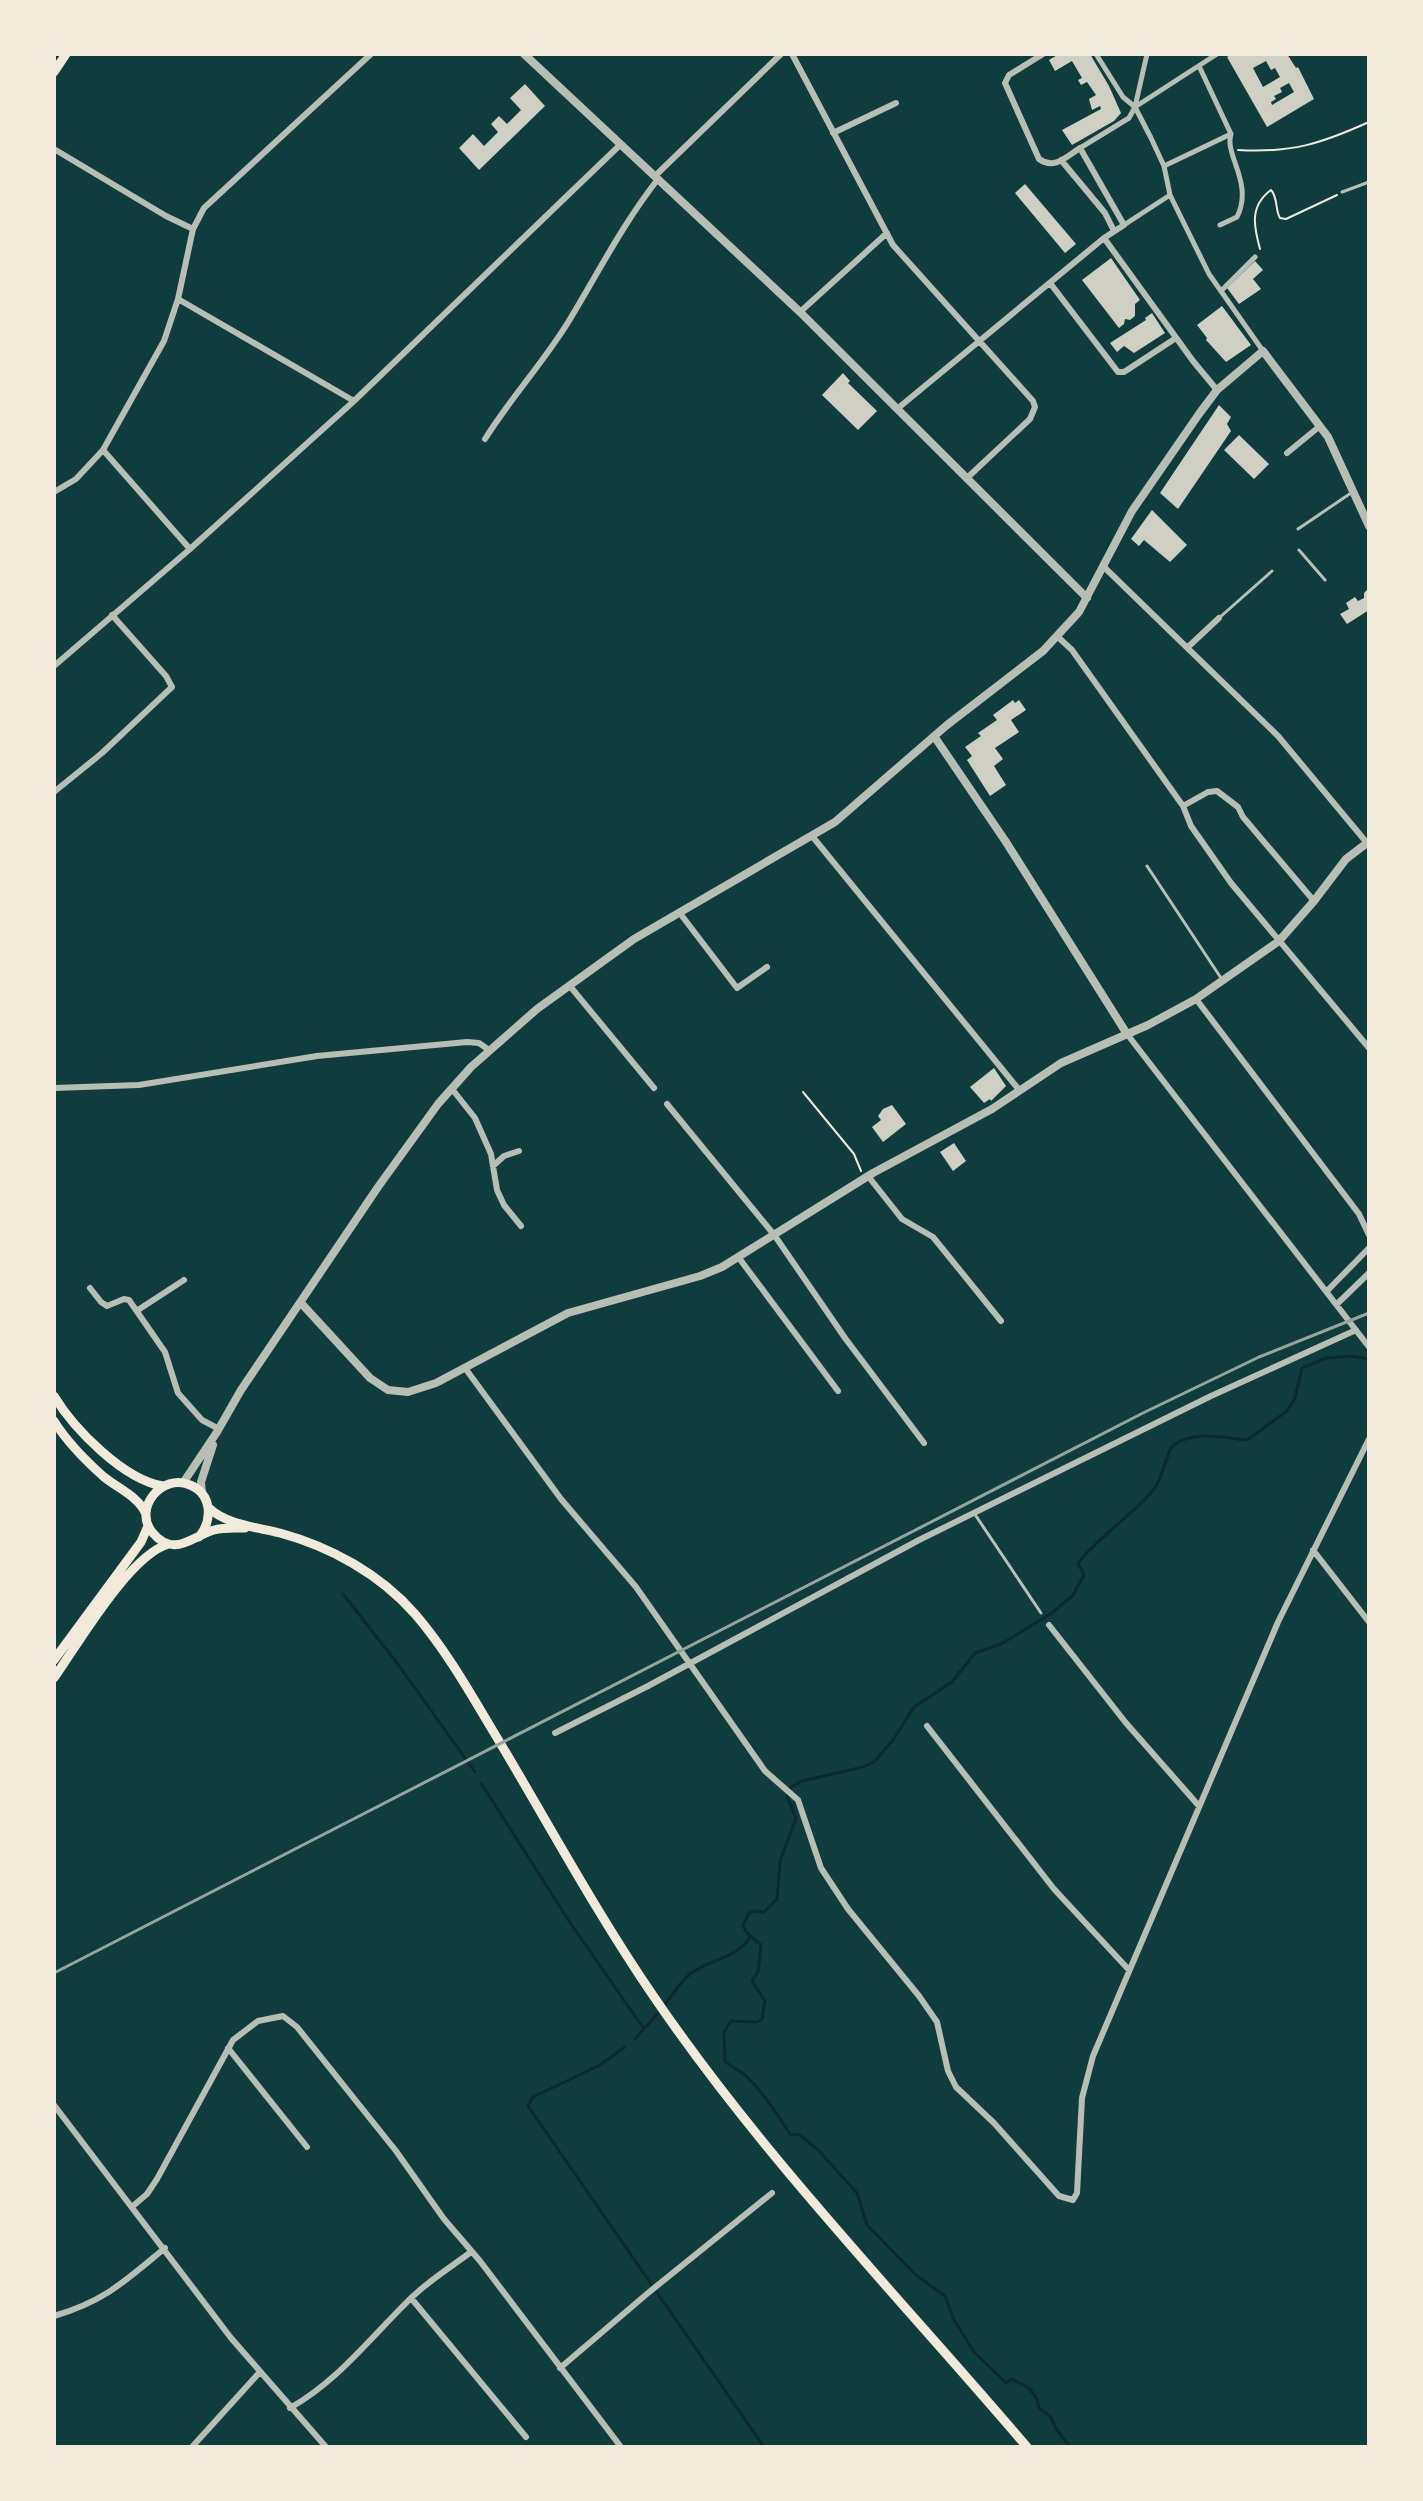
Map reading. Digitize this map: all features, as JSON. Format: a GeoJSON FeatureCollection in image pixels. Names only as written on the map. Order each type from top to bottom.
{"type":"FeatureCollection","features":[{"type":"Feature","properties":{"kind":"main road"},"geometry":{"type":"LineString","coordinates":[[54,72],[66,54]]}},
{"type":"Feature","properties":{"kind":"main road"},"geometry":{"type":"LineString","coordinates":[[54,1396],[72,1421],[107,1454],[145,1480],[163,1486],[183,1483],[202,1494],[209,1508],[222,1517],[303,1541],[353,1563],[391,1591],[415,1614],[457,1670],[574,1870],[672,2022],[783,2166],[1027,2447]]}},
{"type":"Feature","properties":{"kind":"main road"},"geometry":{"type":"LineString","coordinates":[[54,1421],[86,1460],[138,1501],[160,1539],[169,1544]]}},
{"type":"Feature","properties":{"kind":"main road"},"geometry":{"type":"LineString","coordinates":[[54,1660],[141,1542],[151,1498],[163,1486]]}},
{"type":"Feature","properties":{"kind":"main road"},"geometry":{"type":"LineString","coordinates":[[199,1537],[207,1524],[209,1508]]}},
{"type":"Feature","properties":{"kind":"main road"},"geometry":{"type":"LineString","coordinates":[[54,1678],[128,1576],[156,1548],[185,1544],[220,1529],[253,1527]]}},
{"type":"Feature","properties":{"kind":"street"},"geometry":{"type":"LineString","coordinates":[[54,492],[76,479],[103,450],[164,341],[178,299],[193,229],[204,208],[371,54]]}},
{"type":"Feature","properties":{"kind":"street"},"geometry":{"type":"LineString","coordinates":[[524,54],[800,312],[1087,598]]}},
{"type":"Feature","properties":{"kind":"street"},"geometry":{"type":"LineString","coordinates":[[485,439],[565,326],[656,177],[781,54]]}},
{"type":"Feature","properties":{"kind":"street"},"geometry":{"type":"LineString","coordinates":[[792,54],[893,245],[1028,395],[1035,407],[1030,419],[967,478]]}},
{"type":"Feature","properties":{"kind":"street"},"geometry":{"type":"LineString","coordinates":[[1043,54],[1009,75],[1005,83],[1039,159],[1052,165],[1129,118],[1135,107],[1147,54]]}},
{"type":"Feature","properties":{"kind":"street"},"geometry":{"type":"LineString","coordinates":[[1096,54],[1123,97],[1135,107],[1164,166],[1170,195],[1197,253],[1263,351],[1320,426],[1369,526]]}},
{"type":"Feature","properties":{"kind":"street"},"geometry":{"type":"LineString","coordinates":[[1135,107],[1217,54]]}},
{"type":"Feature","properties":{"kind":"street"},"geometry":{"type":"LineString","coordinates":[[1199,66],[1231,134],[1228,142],[1243,184],[1237,217],[1220,225]]}},
{"type":"Feature","properties":{"kind":"street"},"geometry":{"type":"LineString","coordinates":[[833,133],[896,103]]}},
{"type":"Feature","properties":{"kind":"street"},"geometry":{"type":"LineString","coordinates":[[1164,166],[1231,134]]}},
{"type":"Feature","properties":{"kind":"street"},"geometry":{"type":"LineString","coordinates":[[54,666],[354,401],[621,144]]}},
{"type":"Feature","properties":{"kind":"street"},"geometry":{"type":"LineString","coordinates":[[1080,148],[1124,225]]}},
{"type":"Feature","properties":{"kind":"street"},"geometry":{"type":"LineString","coordinates":[[54,149],[193,229]]}},
{"type":"Feature","properties":{"kind":"street"},"geometry":{"type":"LineString","coordinates":[[1061,160],[1105,213],[1114,231]]}},
{"type":"Feature","properties":{"kind":"street"},"geometry":{"type":"LineString","coordinates":[[897,409],[1104,238],[1170,195]]}},
{"type":"Feature","properties":{"kind":"street"},"geometry":{"type":"LineString","coordinates":[[800,312],[887,233]]}},
{"type":"Feature","properties":{"kind":"street"},"geometry":{"type":"LineString","coordinates":[[1104,238],[1217,390]]}},
{"type":"Feature","properties":{"kind":"street"},"geometry":{"type":"LineString","coordinates":[[1222,290],[1257,255]]}},
{"type":"Feature","properties":{"kind":"street"},"geometry":{"type":"LineString","coordinates":[[1050,283],[1118,372],[1124,372],[1176,338]]}},
{"type":"Feature","properties":{"kind":"street"},"geometry":{"type":"LineString","coordinates":[[178,299],[354,401]]}},
{"type":"Feature","properties":{"kind":"street"},"geometry":{"type":"LineString","coordinates":[[183,1483],[241,1390],[412,1138],[489,1050],[537,1009],[634,939],[835,822],[934,736],[1034,659],[1058,637],[1087,598],[1123,526],[1146,489],[1217,390],[1263,351]]}},
{"type":"Feature","properties":{"kind":"street"},"geometry":{"type":"LineString","coordinates":[[1287,453],[1320,426]]}},
{"type":"Feature","properties":{"kind":"street"},"geometry":{"type":"LineString","coordinates":[[103,450],[190,549]]}},
{"type":"Feature","properties":{"kind":"street"},"geometry":{"type":"LineString","coordinates":[[301,1303],[370,1378],[388,1390],[418,1390],[568,1313],[700,1276],[739,1258],[866,1174],[1020,1091],[1061,1063],[1196,999],[1279,941],[1346,859],[1368,844],[1278,736],[1104,567]]}},
{"type":"Feature","properties":{"kind":"street"},"geometry":{"type":"LineString","coordinates":[[54,792],[102,753],[172,687],[166,676],[112,615]]}},
{"type":"Feature","properties":{"kind":"street"},"geometry":{"type":"LineString","coordinates":[[1188,647],[1219,618]]}},
{"type":"Feature","properties":{"kind":"street"},"geometry":{"type":"LineString","coordinates":[[1058,637],[1072,650],[1183,806],[1189,823],[1205,849],[1369,1048]]}},
{"type":"Feature","properties":{"kind":"street"},"geometry":{"type":"LineString","coordinates":[[934,736],[1006,842],[1127,1034],[1356,1330],[1365,1336],[1368,1346]]}},
{"type":"Feature","properties":{"kind":"street"},"geometry":{"type":"LineString","coordinates":[[1183,806],[1208,792],[1217,791],[1238,807],[1314,901]]}},
{"type":"Feature","properties":{"kind":"street"},"geometry":{"type":"LineString","coordinates":[[812,836],[1020,1091]]}},
{"type":"Feature","properties":{"kind":"street"},"geometry":{"type":"LineString","coordinates":[[679,912],[737,988],[767,967]]}},
{"type":"Feature","properties":{"kind":"street"},"geometry":{"type":"LineString","coordinates":[[569,985],[654,1088]]}},
{"type":"Feature","properties":{"kind":"street"},"geometry":{"type":"LineString","coordinates":[[1196,999],[1359,1214],[1369,1235]]}},
{"type":"Feature","properties":{"kind":"street"},"geometry":{"type":"LineString","coordinates":[[54,1088],[139,1085],[247,1065],[467,1042],[479,1043],[489,1050]]}},
{"type":"Feature","properties":{"kind":"street"},"geometry":{"type":"LineString","coordinates":[[452,1089],[475,1118],[491,1154],[500,1198],[521,1226]]}},
{"type":"Feature","properties":{"kind":"street"},"geometry":{"type":"LineString","coordinates":[[667,1104],[775,1236],[845,1338],[924,1443]]}},
{"type":"Feature","properties":{"kind":"street"},"geometry":{"type":"LineString","coordinates":[[493,1166],[504,1156],[519,1151]]}},
{"type":"Feature","properties":{"kind":"street"},"geometry":{"type":"LineString","coordinates":[[866,1174],[902,1219],[933,1237],[1001,1321]]}},
{"type":"Feature","properties":{"kind":"street"},"geometry":{"type":"LineString","coordinates":[[1327,1291],[1369,1248]]}},
{"type":"Feature","properties":{"kind":"street"},"geometry":{"type":"LineString","coordinates":[[739,1258],[838,1391]]}},
{"type":"Feature","properties":{"kind":"street"},"geometry":{"type":"LineString","coordinates":[[1337,1304],[1369,1273]]}},
{"type":"Feature","properties":{"kind":"street"},"geometry":{"type":"LineString","coordinates":[[138,1310],[184,1280]]}},
{"type":"Feature","properties":{"kind":"street"},"geometry":{"type":"LineString","coordinates":[[90,1288],[107,1306],[129,1300],[165,1352],[178,1393],[202,1420],[218,1430]]}},
{"type":"Feature","properties":{"kind":"street"},"geometry":{"type":"LineString","coordinates":[[555,1733],[974,1513],[1211,1396],[1356,1330]]}},
{"type":"Feature","properties":{"kind":"street"},"geometry":{"type":"LineString","coordinates":[[465,1368],[561,1499],[636,1587],[765,1771],[794,1795],[803,1810],[811,1845],[821,1868],[865,1931],[937,2022],[948,2071],[956,2087],[994,2123],[1059,2196],[1073,2200],[1077,2193],[1086,2077],[1273,1633],[1369,1439]]}},
{"type":"Feature","properties":{"kind":"street"},"geometry":{"type":"LineString","coordinates":[[202,1494],[203,1475],[218,1430]]}},
{"type":"Feature","properties":{"kind":"street"},"geometry":{"type":"LineString","coordinates":[[1313,1550],[1369,1622]]}},
{"type":"Feature","properties":{"kind":"street"},"geometry":{"type":"LineString","coordinates":[[1049,1625],[1145,1746],[1199,1806]]}},
{"type":"Feature","properties":{"kind":"street"},"geometry":{"type":"LineString","coordinates":[[927,1726],[1054,1889],[1129,1970]]}},
{"type":"Feature","properties":{"kind":"street"},"geometry":{"type":"LineString","coordinates":[[133,2206],[147,2194],[157,2179],[228,2048],[258,2021],[283,2016],[291,2020],[396,2151],[434,2206],[621,2447]]}},
{"type":"Feature","properties":{"kind":"street"},"geometry":{"type":"LineString","coordinates":[[228,2048],[307,2147]]}},
{"type":"Feature","properties":{"kind":"street"},"geometry":{"type":"LineString","coordinates":[[54,2105],[259,2373],[326,2447]]}},
{"type":"Feature","properties":{"kind":"street"},"geometry":{"type":"LineString","coordinates":[[560,2368],[772,2193]]}},
{"type":"Feature","properties":{"kind":"street"},"geometry":{"type":"LineString","coordinates":[[54,2316],[91,2304],[106,2295],[165,2248]]}},
{"type":"Feature","properties":{"kind":"street"},"geometry":{"type":"LineString","coordinates":[[290,2408],[323,2387],[411,2298],[471,2252]]}},
{"type":"Feature","properties":{"kind":"street"},"geometry":{"type":"LineString","coordinates":[[411,2298],[526,2437]]}},
{"type":"Feature","properties":{"kind":"street"},"geometry":{"type":"LineString","coordinates":[[192,2447],[259,2373]]}},
{"type":"Feature","properties":{"kind":"lane"},"geometry":{"type":"LineString","coordinates":[[1342,192],[1369,182]]}},
{"type":"Feature","properties":{"kind":"lane"},"geometry":{"type":"LineString","coordinates":[[1298,529],[1354,491]]}},
{"type":"Feature","properties":{"kind":"lane"},"geometry":{"type":"LineString","coordinates":[[1299,550],[1325,580]]}},
{"type":"Feature","properties":{"kind":"lane"},"geometry":{"type":"LineString","coordinates":[[1219,618],[1272,571]]}},
{"type":"Feature","properties":{"kind":"lane"},"geometry":{"type":"LineString","coordinates":[[1147,866],[1223,981]]}},
{"type":"Feature","properties":{"kind":"lane"},"geometry":{"type":"LineString","coordinates":[[974,1513],[1041,1613]]}},
{"type":"Feature","properties":{"kind":"path"},"geometry":{"type":"LineString","coordinates":[[1228,142],[1235,144],[1237,150],[1280,151],[1329,140],[1369,122]]}},
{"type":"Feature","properties":{"kind":"path"},"geometry":{"type":"LineString","coordinates":[[1257,255],[1260,248],[1253,221],[1265,194],[1271,190],[1274,193],[1276,212],[1280,218],[1286,219],[1342,192]]}},
{"type":"Feature","properties":{"kind":"path"},"geometry":{"type":"LineString","coordinates":[[803,1092],[854,1154],[858,1169],[866,1174]]}},
{"type":"Feature","properties":{"kind":"building"},"geometry":{"type":"Polygon","coordinates":[[[1059,54],[1090,54],[1121,113],[1114,121],[1072,145],[1062,130],[1101,109],[1100,106],[1092,110],[1089,99],[1096,95],[1087,82],[1081,85],[1078,80],[1082,78],[1072,61],[1055,71],[1049,60],[1059,54]]]}},
{"type":"Feature","properties":{"kind":"building"},"geometry":{"type":"Polygon","coordinates":[[[1232,54],[1287,54],[1298,67],[1314,99],[1267,127],[1227,57],[1232,54]],[[1266,61],[1253,68],[1263,87],[1280,77],[1266,61]],[[1289,83],[1280,88],[1282,92],[1274,96],[1276,99],[1271,102],[1272,105],[1294,92],[1289,83]]]}},
{"type":"Feature","properties":{"kind":"building"},"geometry":{"type":"Polygon","coordinates":[[[525,84],[545,106],[479,170],[459,148],[473,134],[484,146],[498,132],[491,124],[499,116],[507,124],[521,110],[510,98],[525,84]]]}},
{"type":"Feature","properties":{"kind":"building"},"geometry":{"type":"Polygon","coordinates":[[[1025,184],[1076,244],[1065,253],[1015,193],[1025,184]]]}},
{"type":"Feature","properties":{"kind":"building"},"geometry":{"type":"Polygon","coordinates":[[[1111,258],[1140,300],[1135,304],[1135,316],[1125,319],[1119,328],[1082,280],[1111,258]]]}},
{"type":"Feature","properties":{"kind":"building"},"geometry":{"type":"Polygon","coordinates":[[[1255,261],[1263,270],[1253,279],[1261,289],[1239,304],[1227,288],[1255,261]]]}},
{"type":"Feature","properties":{"kind":"building"},"geometry":{"type":"Polygon","coordinates":[[[1222,306],[1251,345],[1226,362],[1197,325],[1222,306]]]}},
{"type":"Feature","properties":{"kind":"building"},"geometry":{"type":"Polygon","coordinates":[[[1152,313],[1165,333],[1134,353],[1124,346],[1117,352],[1110,343],[1152,313]]]}},
{"type":"Feature","properties":{"kind":"building"},"geometry":{"type":"Polygon","coordinates":[[[843,373],[850,381],[848,383],[877,411],[858,430],[822,395],[843,373]]]}},
{"type":"Feature","properties":{"kind":"building"},"geometry":{"type":"Polygon","coordinates":[[[1219,405],[1231,417],[1227,424],[1231,431],[1178,509],[1160,493],[1219,405]]]}},
{"type":"Feature","properties":{"kind":"building"},"geometry":{"type":"Polygon","coordinates":[[[1239,435],[1269,464],[1254,479],[1224,450],[1239,435]]]}},
{"type":"Feature","properties":{"kind":"building"},"geometry":{"type":"Polygon","coordinates":[[[1152,510],[1187,545],[1170,562],[1144,540],[1139,546],[1131,539],[1152,510]]]}},
{"type":"Feature","properties":{"kind":"building"},"geometry":{"type":"Polygon","coordinates":[[[1369,588],[1369,610],[1347,624],[1340,614],[1349,609],[1346,603],[1355,597],[1358,601],[1364,598],[1369,588]]]}},
{"type":"Feature","properties":{"kind":"building"},"geometry":{"type":"Polygon","coordinates":[[[1013,700],[1015,703],[1019,700],[1026,710],[1011,720],[1019,732],[995,748],[1003,759],[994,766],[1006,785],[990,796],[967,760],[972,756],[965,747],[981,736],[978,733],[997,720],[993,715],[1013,700]]]}},
{"type":"Feature","properties":{"kind":"building"},"geometry":{"type":"Polygon","coordinates":[[[994,1068],[1006,1086],[991,1101],[984,1103],[970,1087],[994,1068]]]}},
{"type":"Feature","properties":{"kind":"building"},"geometry":{"type":"Polygon","coordinates":[[[892,1105],[906,1124],[883,1142],[872,1127],[881,1120],[878,1116],[883,1109],[892,1105]]]}},
{"type":"Feature","properties":{"kind":"building"},"geometry":{"type":"Polygon","coordinates":[[[954,1143],[966,1161],[953,1171],[940,1152],[954,1143]]]}},
{"type":"Feature","properties":{"kind":"waterway"},"geometry":{"type":"LineString","coordinates":[[1070,2447],[1051,2417],[1039,2408],[1029,2388],[1012,2379],[1006,2383],[974,2352],[953,2318],[945,2296],[916,2275],[867,2225],[857,2193],[819,2151],[800,2135],[790,2134],[753,2083],[725,2061],[724,2032],[731,2021],[757,2022],[762,2019],[765,2001],[752,1981],[758,1972],[761,1945],[746,1932],[743,1925],[749,1913],[764,1912],[777,1899],[780,1861],[796,1818],[787,1796],[791,1787],[802,1781],[874,1762],[893,1740],[914,1707],[952,1682],[975,1653],[1001,1644],[1052,1613],[1073,1595],[1084,1575],[1078,1563],[1154,1489],[1174,1445],[1200,1436],[1247,1440],[1287,1411],[1295,1398],[1302,1368],[1326,1358],[1351,1356],[1369,1359]]}},
{"type":"Feature","properties":{"kind":"waterway"},"geometry":{"type":"LineString","coordinates":[[343,1594],[475,1772]]}},
{"type":"Feature","properties":{"kind":"waterway"},"geometry":{"type":"LineString","coordinates":[[481,1783],[569,1921],[644,2029]]}},
{"type":"Feature","properties":{"kind":"waterway"},"geometry":{"type":"LineString","coordinates":[[665,2005],[690,1974],[738,1950],[750,1937]]}},
{"type":"Feature","properties":{"kind":"waterway"},"geometry":{"type":"LineString","coordinates":[[635,2039],[660,2011]]}},
{"type":"Feature","properties":{"kind":"waterway"},"geometry":{"type":"LineString","coordinates":[[625,2047],[600,2065],[533,2097],[528,2106],[764,2447]]}},
{"type":"Feature","properties":{"kind":"railway"},"geometry":{"type":"LineString","coordinates":[[54,1973],[1143,1413],[1259,1357],[1369,1313]]}}]}
